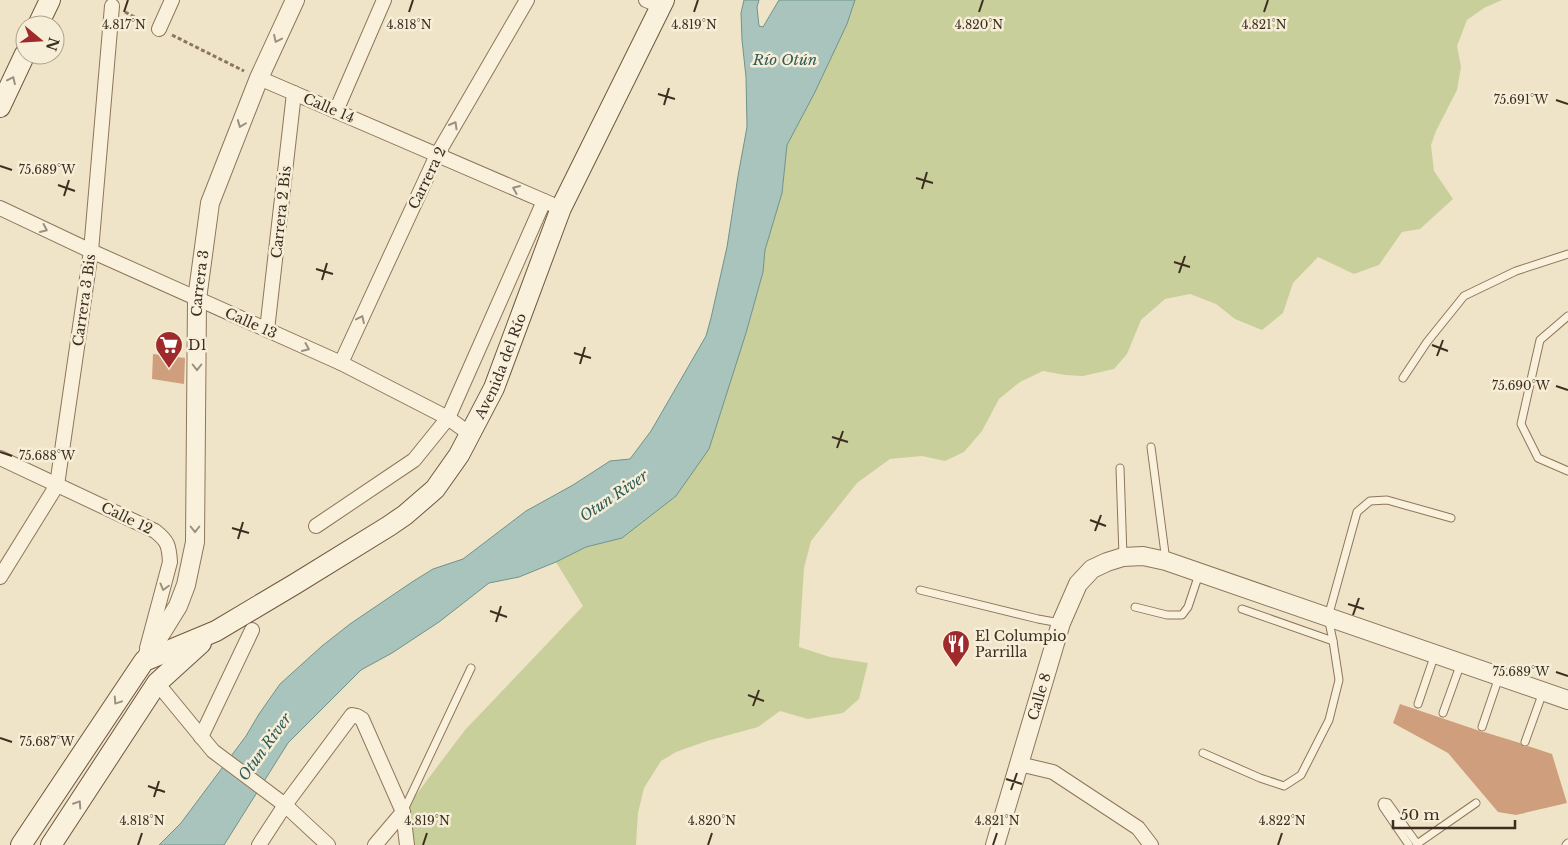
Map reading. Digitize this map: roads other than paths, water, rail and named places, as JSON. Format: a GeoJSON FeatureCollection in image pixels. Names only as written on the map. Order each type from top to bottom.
{"type":"FeatureCollection","features":[{"type":"Feature","properties":{"kind":"main road"},"geometry":{"type":"LineString","coordinates":[[43,15],[50,0]]}},
{"type":"Feature","properties":{"kind":"main road","name":"Avenida del Río"},"geometry":{"type":"LineString","coordinates":[[216,631],[405,515],[435,489],[459,456],[494,388],[552,205],[657,2]]}},
{"type":"Feature","properties":{"kind":"main road"},"geometry":{"type":"LineString","coordinates":[[0,107],[20,65]]}},
{"type":"Feature","properties":{"kind":"main road"},"geometry":{"type":"LineString","coordinates":[[21,845],[144,661],[216,631]]}},
{"type":"Feature","properties":{"kind":"main road"},"geometry":{"type":"LineString","coordinates":[[52,845],[158,683],[184,657],[216,631]]}},
{"type":"Feature","properties":{"kind":"street"},"geometry":{"type":"LineString","coordinates":[[160,29],[172,0]]}},
{"type":"Feature","properties":{"kind":"street","name":"Carrera 3"},"geometry":{"type":"LineString","coordinates":[[144,661],[178,606],[186,585],[195,542],[197,299],[210,203],[258,78],[295,0]]}},
{"type":"Feature","properties":{"kind":"street"},"geometry":{"type":"LineString","coordinates":[[336,111],[384,0]]}},
{"type":"Feature","properties":{"kind":"street","name":"Carrera 2"},"geometry":{"type":"LineString","coordinates":[[341,363],[437,155],[527,0]]}},
{"type":"Feature","properties":{"kind":"street","name":"Carrera 3 Bis"},"geometry":{"type":"LineString","coordinates":[[0,576],[57,484],[91,251],[112,6]]}},
{"type":"Feature","properties":{"kind":"street","name":"Calle 14"},"geometry":{"type":"LineString","coordinates":[[258,78],[552,205]]}},
{"type":"Feature","properties":{"kind":"street","name":"Carrera 2 Bis"},"geometry":{"type":"LineString","coordinates":[[268,330],[294,93]]}},
{"type":"Feature","properties":{"kind":"street"},"geometry":{"type":"LineString","coordinates":[[316,526],[414,460],[448,418],[552,205]]}},
{"type":"Feature","properties":{"kind":"street","name":"Calle 13"},"geometry":{"type":"LineString","coordinates":[[0,208],[341,363],[448,418],[470,434]]}},
{"type":"Feature","properties":{"kind":"street","name":"Calle 12"},"geometry":{"type":"LineString","coordinates":[[0,458],[155,531],[163,538],[169,547],[170,562],[144,661]]}},
{"type":"Feature","properties":{"kind":"street"},"geometry":{"type":"LineString","coordinates":[[1115,559],[1143,556],[1166,561],[1568,700]]}},
{"type":"Feature","properties":{"kind":"street","name":"Calle 8"},"geometry":{"type":"LineString","coordinates":[[995,845],[1061,623],[1078,584],[1092,569],[1115,559]]}},
{"type":"Feature","properties":{"kind":"street"},"geometry":{"type":"LineString","coordinates":[[200,737],[252,630]]}},
{"type":"Feature","properties":{"kind":"street"},"geometry":{"type":"LineString","coordinates":[[158,683],[213,751],[285,805],[328,845]]}},
{"type":"Feature","properties":{"kind":"street"},"geometry":{"type":"LineString","coordinates":[[259,845],[285,805],[352,715],[362,719],[403,812],[407,845]]}},
{"type":"Feature","properties":{"kind":"street"},"geometry":{"type":"LineString","coordinates":[[1019,764],[1053,772],[1138,828],[1151,845]]}},
{"type":"Feature","properties":{"kind":"street"},"geometry":{"type":"LineString","coordinates":[[375,845],[403,812]]}},
{"type":"Feature","properties":{"kind":"lane"},"geometry":{"type":"LineString","coordinates":[[1403,378],[1427,342],[1464,296],[1516,271],[1568,254]]}},
{"type":"Feature","properties":{"kind":"lane"},"geometry":{"type":"LineString","coordinates":[[1568,316],[1540,340],[1522,424],[1538,458],[1568,471]]}},
{"type":"Feature","properties":{"kind":"lane"},"geometry":{"type":"LineString","coordinates":[[1151,447],[1166,561]]}},
{"type":"Feature","properties":{"kind":"lane"},"geometry":{"type":"LineString","coordinates":[[1115,559],[1120,468]]}},
{"type":"Feature","properties":{"kind":"lane"},"geometry":{"type":"LineString","coordinates":[[1203,752],[1260,778],[1284,786],[1301,775],[1329,720],[1335,696],[1338,680],[1328,617],[1358,512],[1370,501],[1387,500],[1451,518]]}},
{"type":"Feature","properties":{"kind":"lane"},"geometry":{"type":"LineString","coordinates":[[1135,607],[1167,615],[1182,614],[1188,607],[1199,572]]}},
{"type":"Feature","properties":{"kind":"lane"},"geometry":{"type":"LineString","coordinates":[[920,590],[1061,623]]}},
{"type":"Feature","properties":{"kind":"lane"},"geometry":{"type":"LineString","coordinates":[[1242,610],[1333,641]]}},
{"type":"Feature","properties":{"kind":"lane"},"geometry":{"type":"LineString","coordinates":[[1418,704],[1435,654]]}},
{"type":"Feature","properties":{"kind":"lane"},"geometry":{"type":"LineString","coordinates":[[1443,713],[1461,663]]}},
{"type":"Feature","properties":{"kind":"lane"},"geometry":{"type":"LineString","coordinates":[[403,812],[471,668]]}},
{"type":"Feature","properties":{"kind":"lane"},"geometry":{"type":"LineString","coordinates":[[1482,727],[1500,676]]}},
{"type":"Feature","properties":{"kind":"lane"},"geometry":{"type":"LineString","coordinates":[[1525,742],[1543,692]]}},
{"type":"Feature","properties":{"kind":"lane"},"geometry":{"type":"LineString","coordinates":[[1408,845],[1383,807],[1383,802],[1388,803],[1417,844],[1476,803]]}},
{"type":"Feature","properties":{"kind":"water","name":"Río Otún"},"geometry":{"type":"Polygon","coordinates":[[[744,0],[759,0],[757,7],[759,26],[763,27],[779,0],[855,0],[847,24],[814,94],[787,145],[782,193],[765,250],[763,272],[746,333],[709,449],[676,496],[622,538],[586,547],[519,577],[489,583],[439,622],[392,653],[361,670],[288,743],[224,845],[159,845],[181,823],[246,736],[280,684],[322,646],[350,624],[433,569],[463,559],[526,511],[573,485],[610,461],[630,459],[651,431],[706,336],[727,247],[747,127],[746,77],[741,13],[744,0]]]}},
{"type":"Feature","properties":{"kind":"place","name":"D1"},"geometry":{"type":"Point","coordinates":[169,369]}},
{"type":"Feature","properties":{"kind":"place","name":"El Columpio Parrilla"},"geometry":{"type":"Point","coordinates":[956,668]}},
{"type":"Feature","properties":{"kind":"water label","name":"Otun River"},"geometry":{"type":"Point","coordinates":[614,496]}},
{"type":"Feature","properties":{"kind":"water label","name":"Otun River"},"geometry":{"type":"Point","coordinates":[265,747]}}]}
